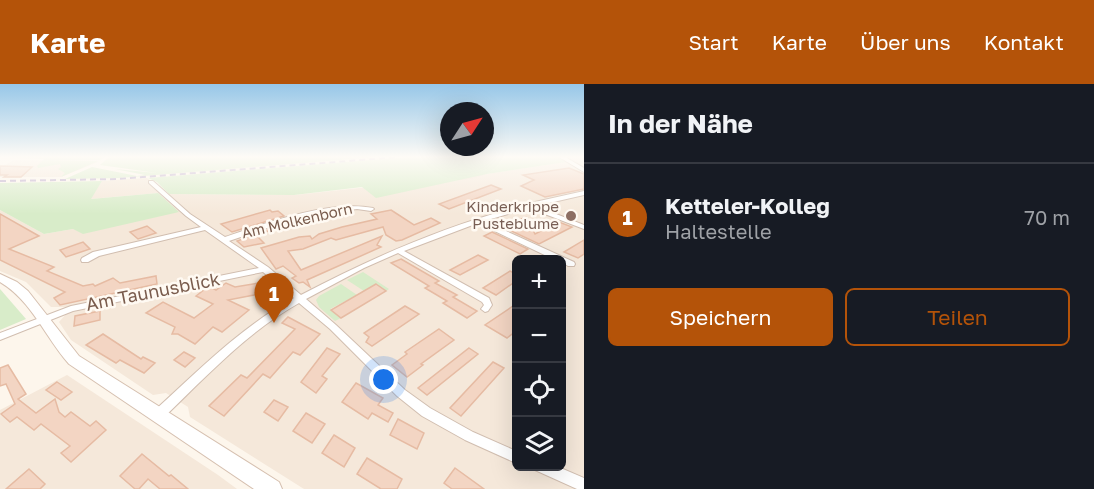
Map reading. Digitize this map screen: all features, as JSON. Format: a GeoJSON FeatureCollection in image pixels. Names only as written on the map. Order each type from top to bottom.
{"type":"FeatureCollection","features":[{"type":"Feature","properties":{"kind":"street"},"geometry":{"type":"LineString","coordinates":[[151,182],[205,228],[265,269],[401,393],[426,412],[450,427],[512,455]]}},
{"type":"Feature","properties":{"kind":"street"},"geometry":{"type":"LineString","coordinates":[[159,415],[235,343],[269,317],[300,299],[423,238],[528,205],[584,193]]}},
{"type":"Feature","properties":{"kind":"street"},"geometry":{"type":"LineString","coordinates":[[528,205],[584,227]]}},
{"type":"Feature","properties":{"kind":"street","name":"Am Molkenborn"},"geometry":{"type":"LineString","coordinates":[[224,240],[265,225],[311,215],[355,206],[371,209]]}},
{"type":"Feature","properties":{"kind":"street"},"geometry":{"type":"LineString","coordinates":[[477,220],[571,264]]}},
{"type":"Feature","properties":{"kind":"street"},"geometry":{"type":"LineString","coordinates":[[85,260],[96,254],[205,228]]}},
{"type":"Feature","properties":{"kind":"street"},"geometry":{"type":"LineString","coordinates":[[398,250],[486,300],[488,305],[485,309]]}},
{"type":"Feature","properties":{"kind":"street","name":"Am Taunusblick"},"geometry":{"type":"LineString","coordinates":[[0,337],[71,309],[265,269]]}},
{"type":"Feature","properties":{"kind":"street"},"geometry":{"type":"LineString","coordinates":[[0,277],[25,293],[54,339],[74,360],[272,489]]}},
{"type":"Feature","properties":{"kind":"street"},"geometry":{"type":"LineString","coordinates":[[552,471],[584,485]]}},
{"type":"Feature","properties":{"kind":"shaded area"},"geometry":{"type":"Polygon","coordinates":[[[0,176],[64,176],[61,177],[0,176]]]}},
{"type":"Feature","properties":{"kind":"shaded area"},"geometry":{"type":"Polygon","coordinates":[[[470,176],[584,176],[584,489],[304,489],[190,417],[188,407],[166,393],[153,395],[71,340],[59,322],[67,313],[65,307],[51,307],[26,282],[0,271],[0,210],[44,234],[73,229],[79,231],[158,193],[90,199],[102,181],[147,178],[169,194],[295,195],[470,176]]]}},
{"type":"Feature","properties":{"kind":"shaded area"},"geometry":{"type":"Polygon","coordinates":[[[67,375],[237,489],[0,489],[0,410],[67,375]]]}},
{"type":"Feature","properties":{"kind":"green space"},"geometry":{"type":"Polygon","coordinates":[[[72,176],[145,176],[65,179],[72,176]]]}},
{"type":"Feature","properties":{"kind":"green space"},"geometry":{"type":"Polygon","coordinates":[[[174,176],[478,176],[376,198],[362,187],[294,195],[169,194],[157,182],[148,178],[174,176]]]}},
{"type":"Feature","properties":{"kind":"green space"},"geometry":{"type":"Polygon","coordinates":[[[102,181],[91,199],[158,193],[179,212],[83,234],[73,229],[44,234],[0,210],[0,183],[102,181]]]}},
{"type":"Feature","properties":{"kind":"green space"},"geometry":{"type":"Polygon","coordinates":[[[363,272],[389,289],[386,291],[376,284],[364,291],[347,280],[363,272]]]}},
{"type":"Feature","properties":{"kind":"green space"},"geometry":{"type":"Polygon","coordinates":[[[341,284],[357,295],[330,309],[341,318],[335,321],[319,307],[316,300],[341,284]]]}},
{"type":"Feature","properties":{"kind":"green space"},"geometry":{"type":"Polygon","coordinates":[[[0,289],[26,319],[0,330],[0,289]]]}},
{"type":"Feature","properties":{"kind":"building"},"geometry":{"type":"Polygon","coordinates":[[[525,176],[584,176],[584,189],[545,197],[521,186],[534,180],[525,176]]]}},
{"type":"Feature","properties":{"kind":"building"},"geometry":{"type":"Polygon","coordinates":[[[491,185],[501,189],[449,209],[439,204],[491,185]]]}},
{"type":"Feature","properties":{"kind":"building"},"geometry":{"type":"Polygon","coordinates":[[[270,210],[278,211],[284,216],[232,232],[221,224],[270,210]]]}},
{"type":"Feature","properties":{"kind":"building"},"geometry":{"type":"Polygon","coordinates":[[[391,210],[414,225],[431,218],[440,223],[402,240],[396,241],[386,235],[383,227],[336,240],[331,238],[303,249],[288,251],[301,270],[382,236],[377,245],[381,247],[307,280],[310,287],[292,278],[296,276],[283,266],[276,269],[261,248],[299,237],[310,236],[312,239],[319,234],[377,219],[371,214],[391,210]]]}},
{"type":"Feature","properties":{"kind":"building"},"geometry":{"type":"Polygon","coordinates":[[[0,214],[39,236],[9,249],[54,267],[47,271],[83,286],[93,284],[95,286],[113,278],[120,283],[156,276],[157,284],[60,305],[54,298],[65,292],[0,260],[0,214]]]}},
{"type":"Feature","properties":{"kind":"building"},"geometry":{"type":"Polygon","coordinates":[[[526,217],[535,234],[559,222],[572,227],[539,244],[503,227],[526,217]]]}},
{"type":"Feature","properties":{"kind":"building"},"geometry":{"type":"Polygon","coordinates":[[[147,226],[156,233],[138,239],[130,232],[147,226]]]}},
{"type":"Feature","properties":{"kind":"building"},"geometry":{"type":"Polygon","coordinates":[[[279,226],[257,236],[264,243],[244,247],[237,241],[279,226]]]}},
{"type":"Feature","properties":{"kind":"building"},"geometry":{"type":"Polygon","coordinates":[[[492,232],[528,249],[520,254],[484,236],[492,232]]]}},
{"type":"Feature","properties":{"kind":"building"},"geometry":{"type":"Polygon","coordinates":[[[584,240],[584,254],[578,258],[564,252],[584,240]]]}},
{"type":"Feature","properties":{"kind":"building"},"geometry":{"type":"Polygon","coordinates":[[[83,242],[90,249],[66,257],[60,250],[83,242]]]}},
{"type":"Feature","properties":{"kind":"building"},"geometry":{"type":"Polygon","coordinates":[[[478,255],[488,260],[460,275],[450,270],[478,255]]]}},
{"type":"Feature","properties":{"kind":"building"},"geometry":{"type":"Polygon","coordinates":[[[401,259],[439,281],[435,283],[457,295],[453,297],[477,311],[467,318],[443,303],[447,301],[425,288],[429,286],[391,263],[401,259]]]}},
{"type":"Feature","properties":{"kind":"building"},"geometry":{"type":"Polygon","coordinates":[[[510,271],[512,272],[512,284],[496,295],[483,288],[510,271]]]}},
{"type":"Feature","properties":{"kind":"building"},"geometry":{"type":"Polygon","coordinates":[[[270,281],[254,295],[228,300],[249,310],[222,332],[213,327],[195,344],[178,334],[172,334],[175,327],[146,313],[163,302],[194,318],[213,304],[196,296],[209,286],[216,290],[226,283],[235,287],[270,281]]]}},
{"type":"Feature","properties":{"kind":"building"},"geometry":{"type":"Polygon","coordinates":[[[376,284],[386,291],[341,318],[331,310],[376,284]]]}},
{"type":"Feature","properties":{"kind":"building"},"geometry":{"type":"Polygon","coordinates":[[[405,306],[419,314],[372,346],[366,342],[369,337],[364,333],[405,306]]]}},
{"type":"Feature","properties":{"kind":"building"},"geometry":{"type":"Polygon","coordinates":[[[512,307],[512,334],[507,338],[485,325],[512,307]]]}},
{"type":"Feature","properties":{"kind":"building"},"geometry":{"type":"Polygon","coordinates":[[[100,311],[100,320],[74,326],[75,316],[100,311]]]}},
{"type":"Feature","properties":{"kind":"building"},"geometry":{"type":"Polygon","coordinates":[[[288,317],[320,334],[300,355],[293,352],[270,378],[263,374],[224,416],[209,406],[241,375],[247,378],[295,329],[282,323],[288,317]]]}},
{"type":"Feature","properties":{"kind":"building"},"geometry":{"type":"Polygon","coordinates":[[[439,329],[454,340],[421,364],[423,365],[407,377],[392,365],[407,354],[405,352],[439,329]]]}},
{"type":"Feature","properties":{"kind":"building"},"geometry":{"type":"Polygon","coordinates":[[[103,334],[141,359],[143,357],[155,363],[144,373],[120,360],[116,363],[86,345],[103,334]]]}},
{"type":"Feature","properties":{"kind":"building"},"geometry":{"type":"Polygon","coordinates":[[[327,348],[340,354],[322,376],[327,379],[316,393],[301,382],[327,348]]]}},
{"type":"Feature","properties":{"kind":"building"},"geometry":{"type":"Polygon","coordinates":[[[469,348],[478,354],[427,395],[418,388],[469,348]]]}},
{"type":"Feature","properties":{"kind":"building"},"geometry":{"type":"Polygon","coordinates":[[[184,352],[195,358],[185,367],[174,360],[184,352]]]}},
{"type":"Feature","properties":{"kind":"building"},"geometry":{"type":"Polygon","coordinates":[[[493,362],[504,368],[461,416],[450,408],[493,362]]]}},
{"type":"Feature","properties":{"kind":"building"},"geometry":{"type":"Polygon","coordinates":[[[8,365],[26,394],[18,399],[36,413],[55,399],[59,412],[65,417],[71,412],[90,426],[96,421],[106,430],[71,462],[61,453],[70,446],[41,424],[34,430],[17,417],[10,422],[1,414],[15,404],[6,384],[0,386],[0,368],[8,365]]]}},
{"type":"Feature","properties":{"kind":"building"},"geometry":{"type":"Polygon","coordinates":[[[57,382],[72,392],[61,400],[46,390],[57,382]]]}},
{"type":"Feature","properties":{"kind":"building"},"geometry":{"type":"Polygon","coordinates":[[[356,383],[383,398],[378,405],[393,413],[388,422],[372,413],[368,419],[342,402],[356,383]]]}},
{"type":"Feature","properties":{"kind":"building"},"geometry":{"type":"Polygon","coordinates":[[[274,400],[288,407],[278,421],[264,412],[274,400]]]}},
{"type":"Feature","properties":{"kind":"building"},"geometry":{"type":"Polygon","coordinates":[[[306,413],[325,424],[312,443],[293,431],[306,413]]]}},
{"type":"Feature","properties":{"kind":"building"},"geometry":{"type":"Polygon","coordinates":[[[398,419],[424,433],[417,449],[390,435],[398,419]]]}},
{"type":"Feature","properties":{"kind":"building"},"geometry":{"type":"Polygon","coordinates":[[[334,435],[355,448],[344,467],[322,453],[334,435]]]}},
{"type":"Feature","properties":{"kind":"building"},"geometry":{"type":"Polygon","coordinates":[[[142,454],[188,489],[160,489],[148,479],[139,489],[135,489],[120,476],[142,454]]]}},
{"type":"Feature","properties":{"kind":"building"},"geometry":{"type":"Polygon","coordinates":[[[367,458],[402,479],[397,489],[381,489],[357,474],[367,458]]]}},
{"type":"Feature","properties":{"kind":"building"},"geometry":{"type":"Polygon","coordinates":[[[455,468],[484,489],[452,489],[444,483],[455,468]]]}},
{"type":"Feature","properties":{"kind":"building"},"geometry":{"type":"Polygon","coordinates":[[[29,469],[45,484],[40,489],[6,489],[29,469]]]}},
{"type":"Feature","properties":{"kind":"railway"},"geometry":{"type":"LineString","coordinates":[[0,181],[118,179],[157,176]]}},
{"type":"Feature","properties":{"kind":"place","name":"Kinderkrippe Pusteblume"},"geometry":{"type":"Point","coordinates":[571,216]}},
{"type":"Feature","properties":{"kind":"place","name":"Ketteler-Kolleg"},"geometry":{"type":"Point","coordinates":[274,323]}}]}
